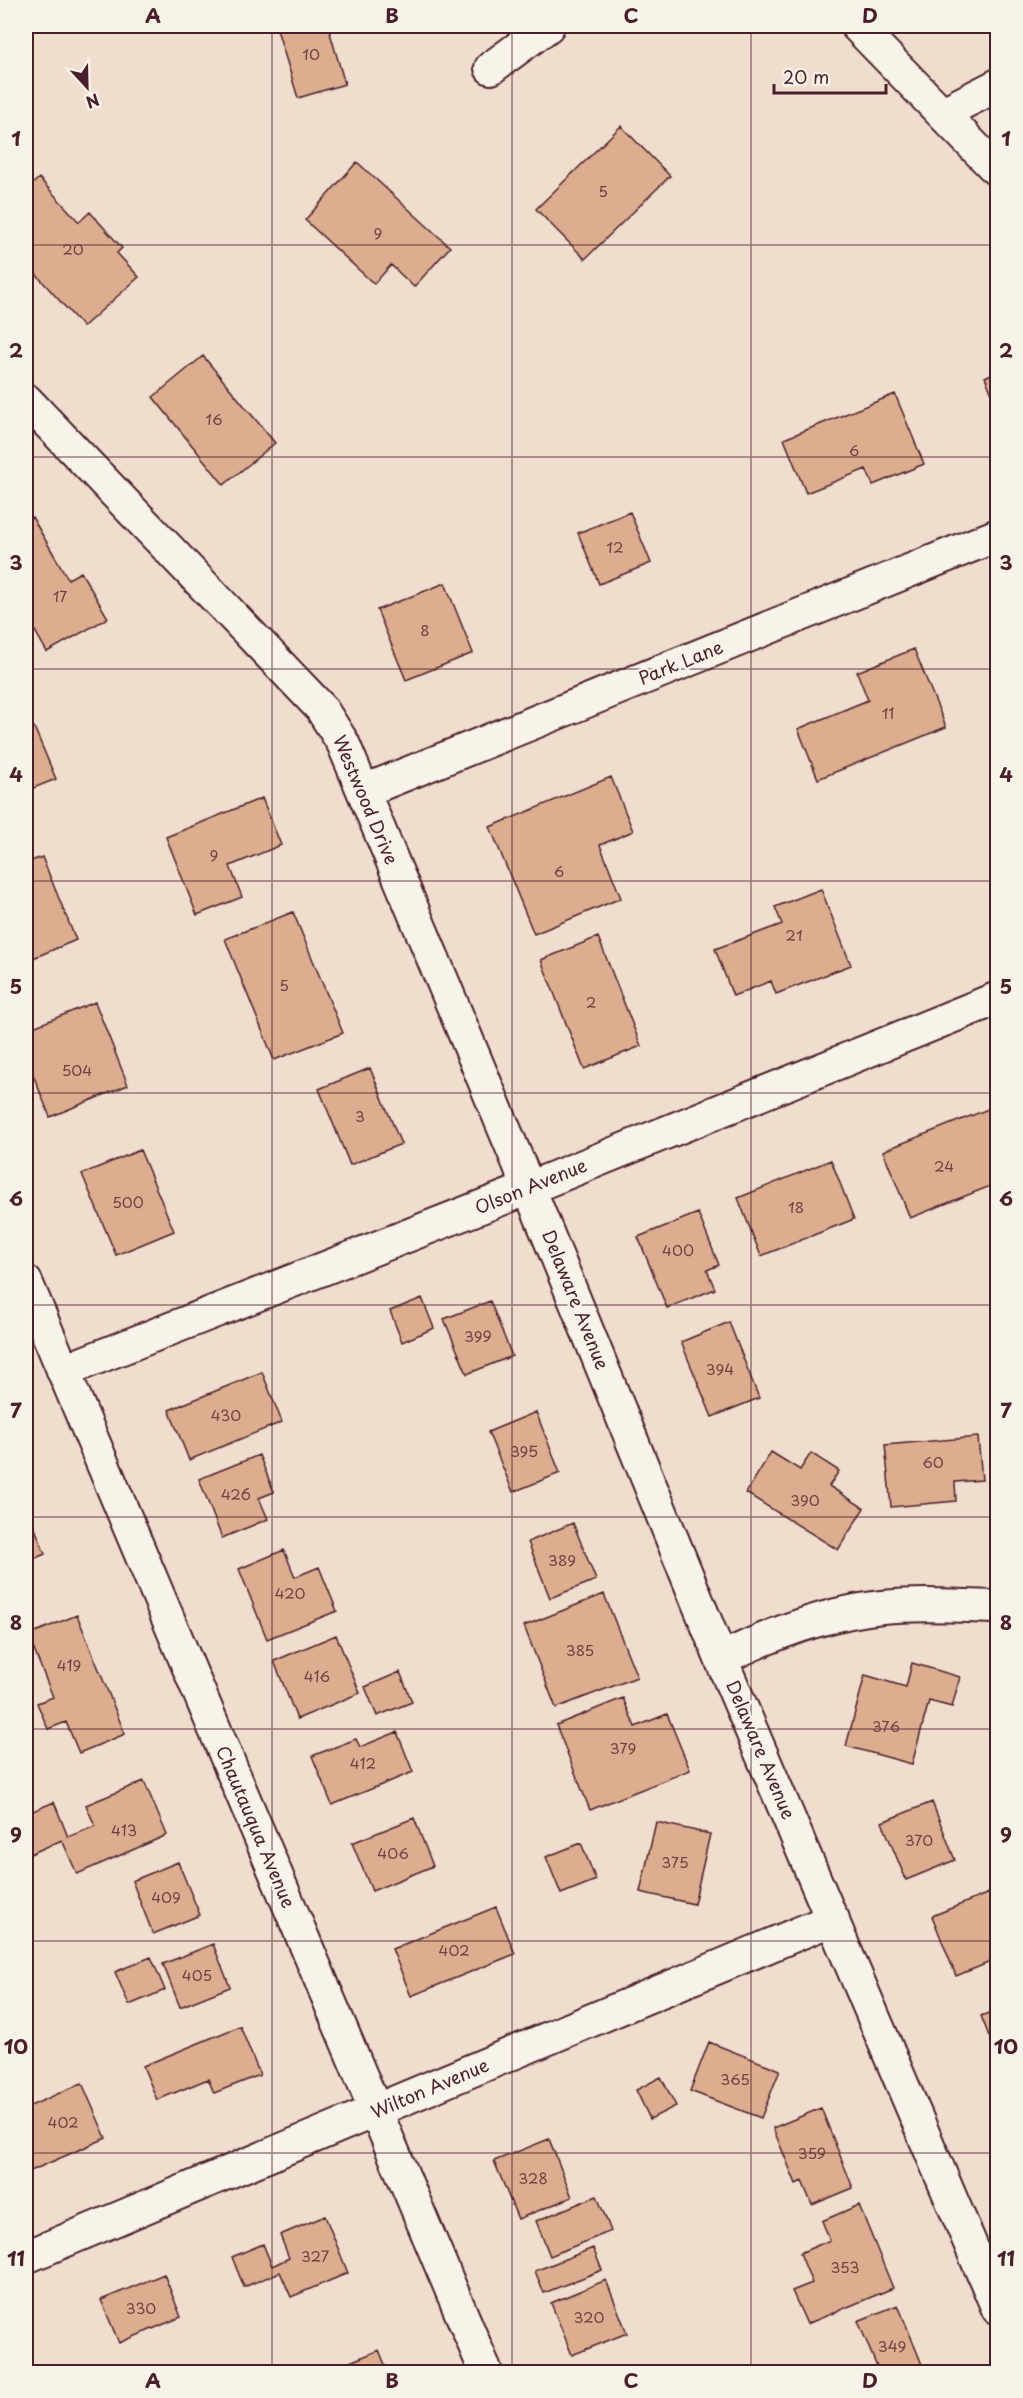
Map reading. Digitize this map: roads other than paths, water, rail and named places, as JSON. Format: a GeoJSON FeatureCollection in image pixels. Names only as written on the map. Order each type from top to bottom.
{"type":"FeatureCollection","features":[{"type":"Feature","properties":{"kind":"street"},"geometry":{"type":"LineString","coordinates":[[491,68],[548,26]]}},
{"type":"Feature","properties":{"kind":"street"},"geometry":{"type":"LineString","coordinates":[[857,26],[998,171]]}},
{"type":"Feature","properties":{"kind":"street"},"geometry":{"type":"LineString","coordinates":[[943,113],[998,85]]}},
{"type":"Feature","properties":{"kind":"street","name":"Westwood Drive"},"geometry":{"type":"LineString","coordinates":[[26,400],[321,708],[343,742],[529,1188]]}},
{"type":"Feature","properties":{"kind":"street","name":"Park Lane"},"geometry":{"type":"LineString","coordinates":[[364,791],[998,535]]}},
{"type":"Feature","properties":{"kind":"street","name":"Olson Avenue"},"geometry":{"type":"LineString","coordinates":[[63,1371],[529,1188],[998,998]]}},
{"type":"Feature","properties":{"kind":"street","name":"Delaware Avenue"},"geometry":{"type":"LineString","coordinates":[[529,1188],[721,1659],[998,2309]]}},
{"type":"Feature","properties":{"kind":"street","name":"Chautauqua Avenue"},"geometry":{"type":"LineString","coordinates":[[26,1282],[486,2373]]}},
{"type":"Feature","properties":{"kind":"street"},"geometry":{"type":"LineString","coordinates":[[721,1659],[760,1640],[822,1619],[882,1607],[998,1607]]}},
{"type":"Feature","properties":{"kind":"street","name":"Wilton Avenue"},"geometry":{"type":"LineString","coordinates":[[26,2257],[833,1919]]}}]}
